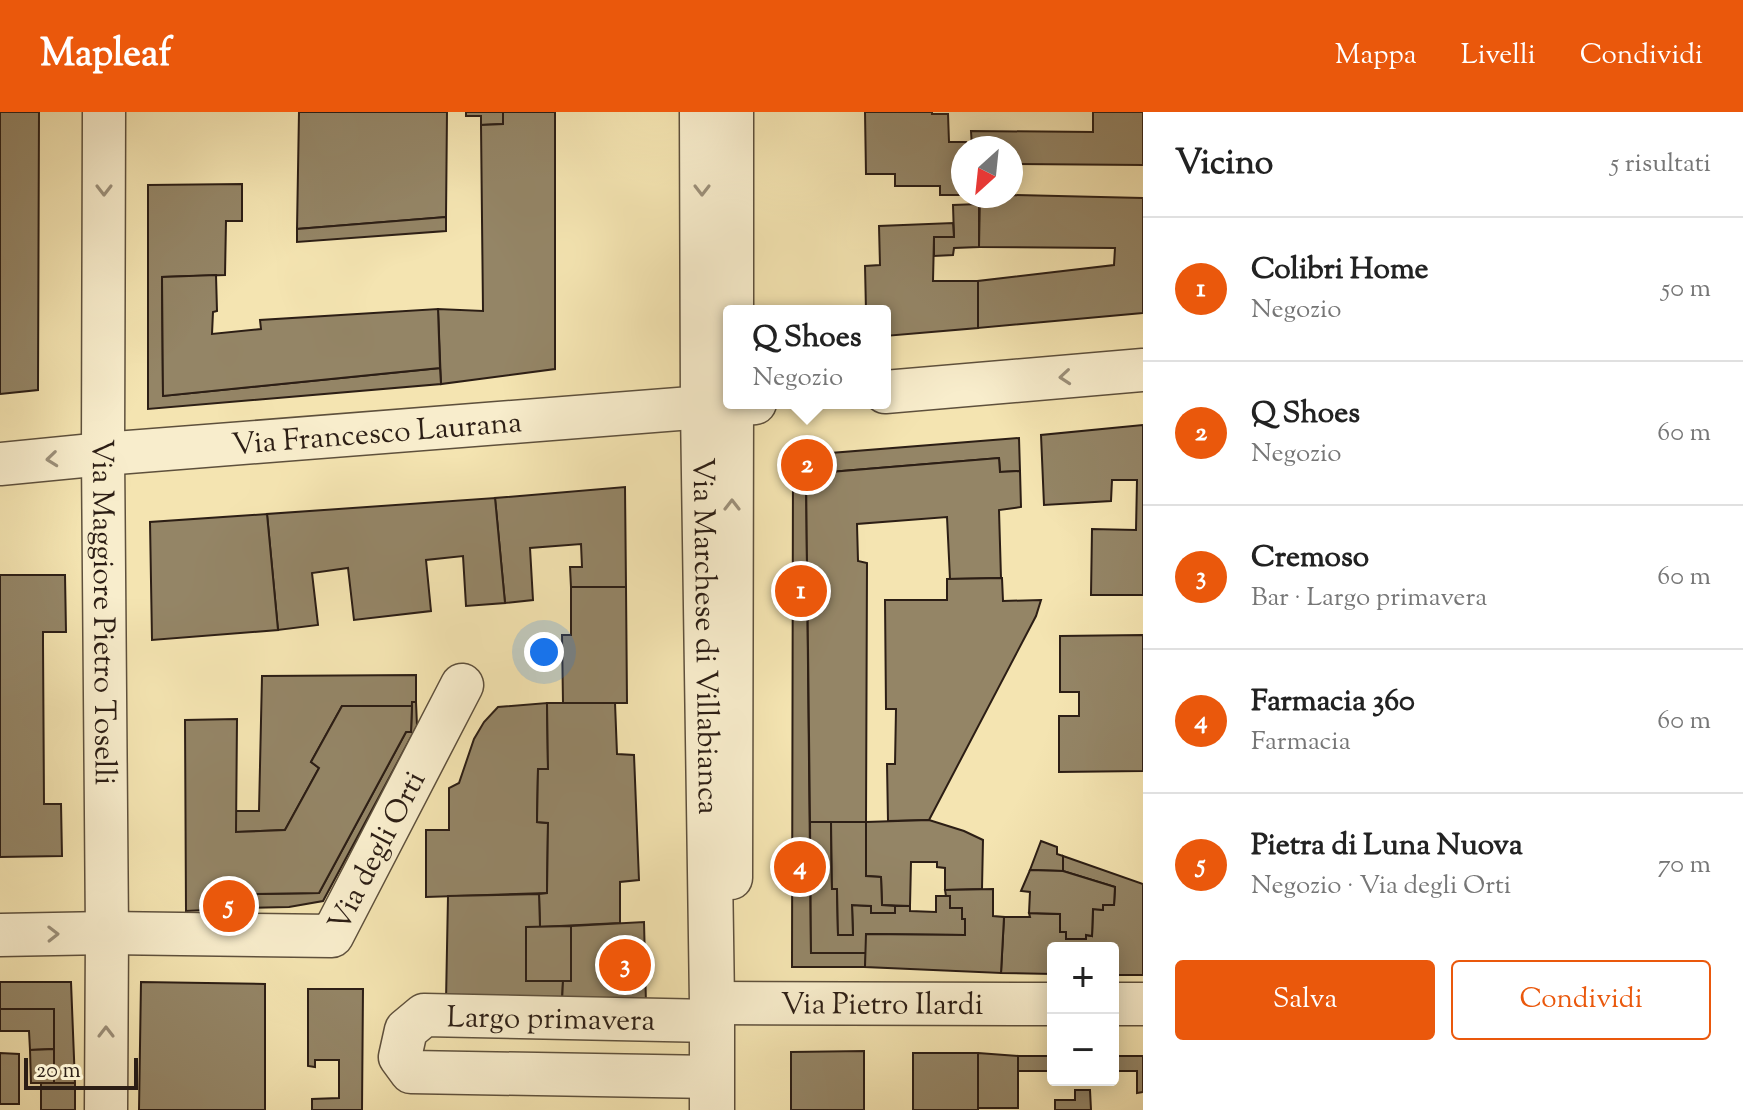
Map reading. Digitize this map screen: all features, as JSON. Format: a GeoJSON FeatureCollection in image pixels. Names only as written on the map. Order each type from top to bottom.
{"type":"FeatureCollection","features":[{"type":"Feature","properties":{"kind":"street","name":"Via Maggiore Pietro Toselli"},"geometry":{"type":"LineString","coordinates":[[104,112],[106,1110]]}},
{"type":"Feature","properties":{"kind":"street","name":"Via Marchese di Villabianca"},"geometry":{"type":"LineString","coordinates":[[702,112],[723,332]]}},
{"type":"Feature","properties":{"kind":"street"},"geometry":{"type":"LineString","coordinates":[[732,112],[732,305]]}},
{"type":"Feature","properties":{"kind":"street"},"geometry":{"type":"LineString","coordinates":[[891,391],[1143,370]]}},
{"type":"Feature","properties":{"kind":"street","name":"Via Francesco Laurana"},"geometry":{"type":"LineString","coordinates":[[0,464],[723,406]]}},
{"type":"Feature","properties":{"kind":"street","name":"Via Marchese di Villabianca"},"geometry":{"type":"LineString","coordinates":[[718,1099],[730,409]]}},
{"type":"Feature","properties":{"kind":"street","name":"Via degli Orti"},"geometry":{"type":"LineString","coordinates":[[0,935],[332,936],[462,685]]}},
{"type":"Feature","properties":{"kind":"street","name":"Via Pietro Ilardi"},"geometry":{"type":"LineString","coordinates":[[718,1009],[1047,1004]]}},
{"type":"Feature","properties":{"kind":"street"},"geometry":{"type":"LineString","coordinates":[[1119,1004],[1143,1004]]}},
{"type":"Feature","properties":{"kind":"street","name":"Largo primavera"},"geometry":{"type":"LineString","coordinates":[[718,1009],[424,1015],[406,1030],[400,1057],[411,1072],[718,1099]]}},
{"type":"Feature","properties":{"kind":"building"},"geometry":{"type":"Polygon","coordinates":[[[0,112],[39,112],[38,390],[0,394],[0,112]]]}},
{"type":"Feature","properties":{"kind":"building"},"geometry":{"type":"Polygon","coordinates":[[[299,112],[447,112],[446,217],[297,229],[299,112]]]}},
{"type":"Feature","properties":{"kind":"building"},"geometry":{"type":"Polygon","coordinates":[[[466,112],[503,112],[503,124],[481,125],[481,116],[466,116],[466,112]]]}},
{"type":"Feature","properties":{"kind":"building"},"geometry":{"type":"Polygon","coordinates":[[[503,112],[555,112],[555,369],[441,384],[438,309],[483,311],[481,125],[503,124],[503,112]]]}},
{"type":"Feature","properties":{"kind":"building"},"geometry":{"type":"Polygon","coordinates":[[[865,112],[948,114],[951,195],[940,195],[940,186],[895,186],[895,174],[866,174],[865,112]]]}},
{"type":"Feature","properties":{"kind":"building"},"geometry":{"type":"Polygon","coordinates":[[[1093,112],[1143,112],[1143,165],[1023,164],[1023,136],[971,136],[971,131],[1093,132],[1093,112]]]}},
{"type":"Feature","properties":{"kind":"building"},"geometry":{"type":"Polygon","coordinates":[[[242,184],[242,221],[226,221],[225,275],[162,277],[163,396],[440,368],[441,384],[148,409],[148,185],[242,184]]]}},
{"type":"Feature","properties":{"kind":"building"},"geometry":{"type":"Polygon","coordinates":[[[1023,195],[1143,198],[1143,313],[978,328],[978,281],[1114,265],[1115,248],[979,247],[980,208],[1023,208],[1023,195]]]}},
{"type":"Feature","properties":{"kind":"building"},"geometry":{"type":"Polygon","coordinates":[[[953,208],[979,208],[979,247],[954,248],[953,255],[934,256],[934,237],[954,237],[953,208]]]}},
{"type":"Feature","properties":{"kind":"building"},"geometry":{"type":"Polygon","coordinates":[[[446,217],[446,231],[297,242],[297,229],[446,217]]]}},
{"type":"Feature","properties":{"kind":"building"},"geometry":{"type":"Polygon","coordinates":[[[953,223],[954,237],[934,237],[933,281],[978,281],[978,328],[891,335],[891,305],[866,305],[865,266],[880,265],[879,226],[953,223]]]}},
{"type":"Feature","properties":{"kind":"building"},"geometry":{"type":"Polygon","coordinates":[[[216,275],[217,311],[213,312],[212,334],[261,329],[260,320],[438,309],[440,368],[163,396],[162,277],[216,275]]]}},
{"type":"Feature","properties":{"kind":"building"},"geometry":{"type":"Polygon","coordinates":[[[1143,425],[1143,595],[1091,595],[1092,529],[1136,530],[1137,480],[1112,480],[1111,501],[1044,505],[1041,435],[1143,425]]]}},
{"type":"Feature","properties":{"kind":"building"},"geometry":{"type":"Polygon","coordinates":[[[1019,438],[1020,471],[1000,472],[999,458],[806,474],[811,953],[866,953],[865,967],[792,967],[793,456],[1019,438]]]}},
{"type":"Feature","properties":{"kind":"building"},"geometry":{"type":"Polygon","coordinates":[[[999,458],[1000,472],[1020,471],[1021,507],[999,510],[1001,578],[950,579],[947,517],[857,524],[858,561],[867,563],[866,822],[810,822],[806,474],[999,458]]]}},
{"type":"Feature","properties":{"kind":"building"},"geometry":{"type":"Polygon","coordinates":[[[625,487],[626,587],[571,587],[570,567],[582,567],[581,544],[530,548],[533,600],[505,603],[495,498],[625,487]]]}},
{"type":"Feature","properties":{"kind":"building"},"geometry":{"type":"Polygon","coordinates":[[[495,498],[505,603],[466,606],[463,556],[426,560],[431,611],[354,620],[348,568],[312,573],[318,625],[278,630],[267,514],[495,498]]]}},
{"type":"Feature","properties":{"kind":"building"},"geometry":{"type":"Polygon","coordinates":[[[267,514],[278,630],[152,640],[150,522],[267,514]]]}},
{"type":"Feature","properties":{"kind":"building"},"geometry":{"type":"Polygon","coordinates":[[[0,575],[65,575],[66,632],[43,632],[44,804],[61,804],[62,856],[0,857],[0,575]]]}},
{"type":"Feature","properties":{"kind":"building"},"geometry":{"type":"Polygon","coordinates":[[[1002,578],[1003,601],[1041,600],[1036,616],[929,820],[888,821],[887,764],[895,764],[896,709],[886,709],[885,600],[947,600],[947,579],[1002,578]]]}},
{"type":"Feature","properties":{"kind":"building"},"geometry":{"type":"Polygon","coordinates":[[[571,587],[626,587],[627,703],[563,703],[562,635],[571,635],[571,587]]]}},
{"type":"Feature","properties":{"kind":"building"},"geometry":{"type":"Polygon","coordinates":[[[1143,635],[1143,771],[1059,772],[1059,716],[1079,716],[1079,692],[1060,692],[1060,636],[1143,635]]]}},
{"type":"Feature","properties":{"kind":"building"},"geometry":{"type":"Polygon","coordinates":[[[416,675],[416,702],[412,702],[412,706],[342,706],[311,762],[319,768],[285,830],[236,832],[236,811],[259,811],[262,676],[416,675]]]}},
{"type":"Feature","properties":{"kind":"building"},"geometry":{"type":"Polygon","coordinates":[[[412,702],[416,702],[417,726],[323,901],[289,907],[246,908],[245,894],[319,893],[406,732],[411,732],[412,702]]]}},
{"type":"Feature","properties":{"kind":"building"},"geometry":{"type":"Polygon","coordinates":[[[547,703],[548,769],[538,769],[537,822],[548,823],[547,893],[426,897],[426,830],[449,830],[449,788],[459,783],[474,739],[484,722],[498,707],[547,703]]]}},
{"type":"Feature","properties":{"kind":"building"},"geometry":{"type":"Polygon","coordinates":[[[547,703],[615,703],[617,754],[634,755],[639,880],[620,882],[620,923],[540,927],[539,894],[547,893],[548,823],[537,822],[538,769],[548,769],[547,703]]]}},
{"type":"Feature","properties":{"kind":"building"},"geometry":{"type":"Polygon","coordinates":[[[342,706],[412,706],[411,732],[406,732],[319,893],[245,894],[246,908],[186,911],[185,720],[237,719],[236,832],[285,830],[319,768],[311,762],[342,706]]]}},
{"type":"Feature","properties":{"kind":"building"},"geometry":{"type":"Polygon","coordinates":[[[929,820],[983,840],[982,889],[945,890],[945,868],[937,867],[937,862],[911,862],[910,906],[882,905],[881,877],[866,876],[866,822],[929,820]]]}},
{"type":"Feature","properties":{"kind":"building"},"geometry":{"type":"Polygon","coordinates":[[[810,822],[831,822],[832,889],[837,889],[838,935],[853,935],[852,905],[871,906],[871,913],[895,913],[895,906],[910,906],[910,911],[936,912],[936,896],[950,896],[950,908],[962,908],[965,935],[866,934],[866,953],[811,953],[810,822]]]}},
{"type":"Feature","properties":{"kind":"building"},"geometry":{"type":"Polygon","coordinates":[[[831,822],[866,822],[866,876],[881,877],[882,905],[895,906],[895,913],[871,913],[871,906],[852,905],[853,935],[838,935],[837,889],[832,889],[831,822]]]}},
{"type":"Feature","properties":{"kind":"building"},"geometry":{"type":"Polygon","coordinates":[[[1041,841],[1057,847],[1057,854],[1063,856],[1063,871],[1030,870],[1041,841]]]}},
{"type":"Feature","properties":{"kind":"building"},"geometry":{"type":"Polygon","coordinates":[[[1063,856],[1143,884],[1143,975],[1119,975],[1119,942],[1047,942],[1047,974],[1001,973],[1004,917],[1030,917],[1029,913],[1060,914],[1060,932],[1066,932],[1066,939],[1086,939],[1086,935],[1092,936],[1093,909],[1103,910],[1103,905],[1114,905],[1115,887],[1063,871],[1063,856]]]}},
{"type":"Feature","properties":{"kind":"building"},"geometry":{"type":"Polygon","coordinates":[[[1030,870],[1063,871],[1115,887],[1114,905],[1103,905],[1103,910],[1093,909],[1092,936],[1066,939],[1066,932],[1060,932],[1060,914],[1029,913],[1030,892],[1021,891],[1030,870]]]}},
{"type":"Feature","properties":{"kind":"building"},"geometry":{"type":"Polygon","coordinates":[[[993,889],[993,916],[1004,917],[1001,973],[865,967],[866,934],[965,935],[962,908],[950,908],[950,896],[946,896],[945,890],[993,889]]]}},
{"type":"Feature","properties":{"kind":"building"},"geometry":{"type":"Polygon","coordinates":[[[539,894],[540,927],[526,927],[526,981],[563,981],[562,1002],[446,1001],[448,896],[539,894]]]}},
{"type":"Feature","properties":{"kind":"building"},"geometry":{"type":"Polygon","coordinates":[[[644,922],[646,1004],[562,1002],[563,981],[571,981],[571,926],[644,922]]]}},
{"type":"Feature","properties":{"kind":"building"},"geometry":{"type":"Polygon","coordinates":[[[571,926],[571,981],[526,981],[526,927],[571,926]]]}},
{"type":"Feature","properties":{"kind":"building"},"geometry":{"type":"Polygon","coordinates":[[[0,982],[71,982],[75,1083],[54,1083],[54,1009],[0,1009],[0,982]]]}},
{"type":"Feature","properties":{"kind":"building"},"geometry":{"type":"Polygon","coordinates":[[[141,982],[265,984],[265,1110],[139,1110],[141,982]]]}},
{"type":"Feature","properties":{"kind":"building"},"geometry":{"type":"Polygon","coordinates":[[[308,989],[363,989],[362,1110],[312,1110],[312,1099],[339,1098],[339,1060],[315,1060],[315,1067],[308,1066],[308,989]]]}},
{"type":"Feature","properties":{"kind":"building"},"geometry":{"type":"Polygon","coordinates":[[[0,1009],[54,1009],[54,1049],[30,1050],[29,1031],[0,1031],[0,1009]]]}},
{"type":"Feature","properties":{"kind":"building"},"geometry":{"type":"Polygon","coordinates":[[[54,1049],[54,1083],[31,1083],[30,1050],[54,1049]]]}},
{"type":"Feature","properties":{"kind":"building"},"geometry":{"type":"Polygon","coordinates":[[[864,1051],[864,1110],[791,1110],[791,1052],[864,1051]]]}},
{"type":"Feature","properties":{"kind":"building"},"geometry":{"type":"Polygon","coordinates":[[[0,1053],[19,1054],[19,1104],[0,1104],[0,1053]]]}},
{"type":"Feature","properties":{"kind":"building"},"geometry":{"type":"Polygon","coordinates":[[[913,1053],[978,1053],[978,1110],[913,1110],[913,1053]]]}},
{"type":"Feature","properties":{"kind":"building"},"geometry":{"type":"Polygon","coordinates":[[[978,1053],[1018,1056],[1018,1108],[978,1108],[978,1053]]]}},
{"type":"Feature","properties":{"kind":"building"},"geometry":{"type":"Polygon","coordinates":[[[1018,1056],[1047,1056],[1047,1071],[1018,1071],[1018,1056]]]}},
{"type":"Feature","properties":{"kind":"building"},"geometry":{"type":"Polygon","coordinates":[[[1119,1056],[1143,1056],[1143,1092],[1137,1093],[1137,1071],[1119,1071],[1119,1056]]]}},
{"type":"Feature","properties":{"kind":"building"},"geometry":{"type":"Polygon","coordinates":[[[41,1083],[75,1083],[75,1110],[41,1110],[41,1083]]]}},
{"type":"Feature","properties":{"kind":"building"},"geometry":{"type":"Polygon","coordinates":[[[1075,1090],[1090,1090],[1091,1110],[1055,1110],[1055,1100],[1075,1100],[1075,1090]]]}},
{"type":"Feature","properties":{"kind":"place","name":"Q Shoes"},"geometry":{"type":"Point","coordinates":[807,465]}},
{"type":"Feature","properties":{"kind":"place","name":"Colibri Home"},"geometry":{"type":"Point","coordinates":[801,591]}},
{"type":"Feature","properties":{"kind":"place","name":"Farmacia 360"},"geometry":{"type":"Point","coordinates":[800,867]}},
{"type":"Feature","properties":{"kind":"place","name":"Pietra di Luna Nuova"},"geometry":{"type":"Point","coordinates":[229,906]}},
{"type":"Feature","properties":{"kind":"place","name":"Cremoso"},"geometry":{"type":"Point","coordinates":[625,965]}}]}
